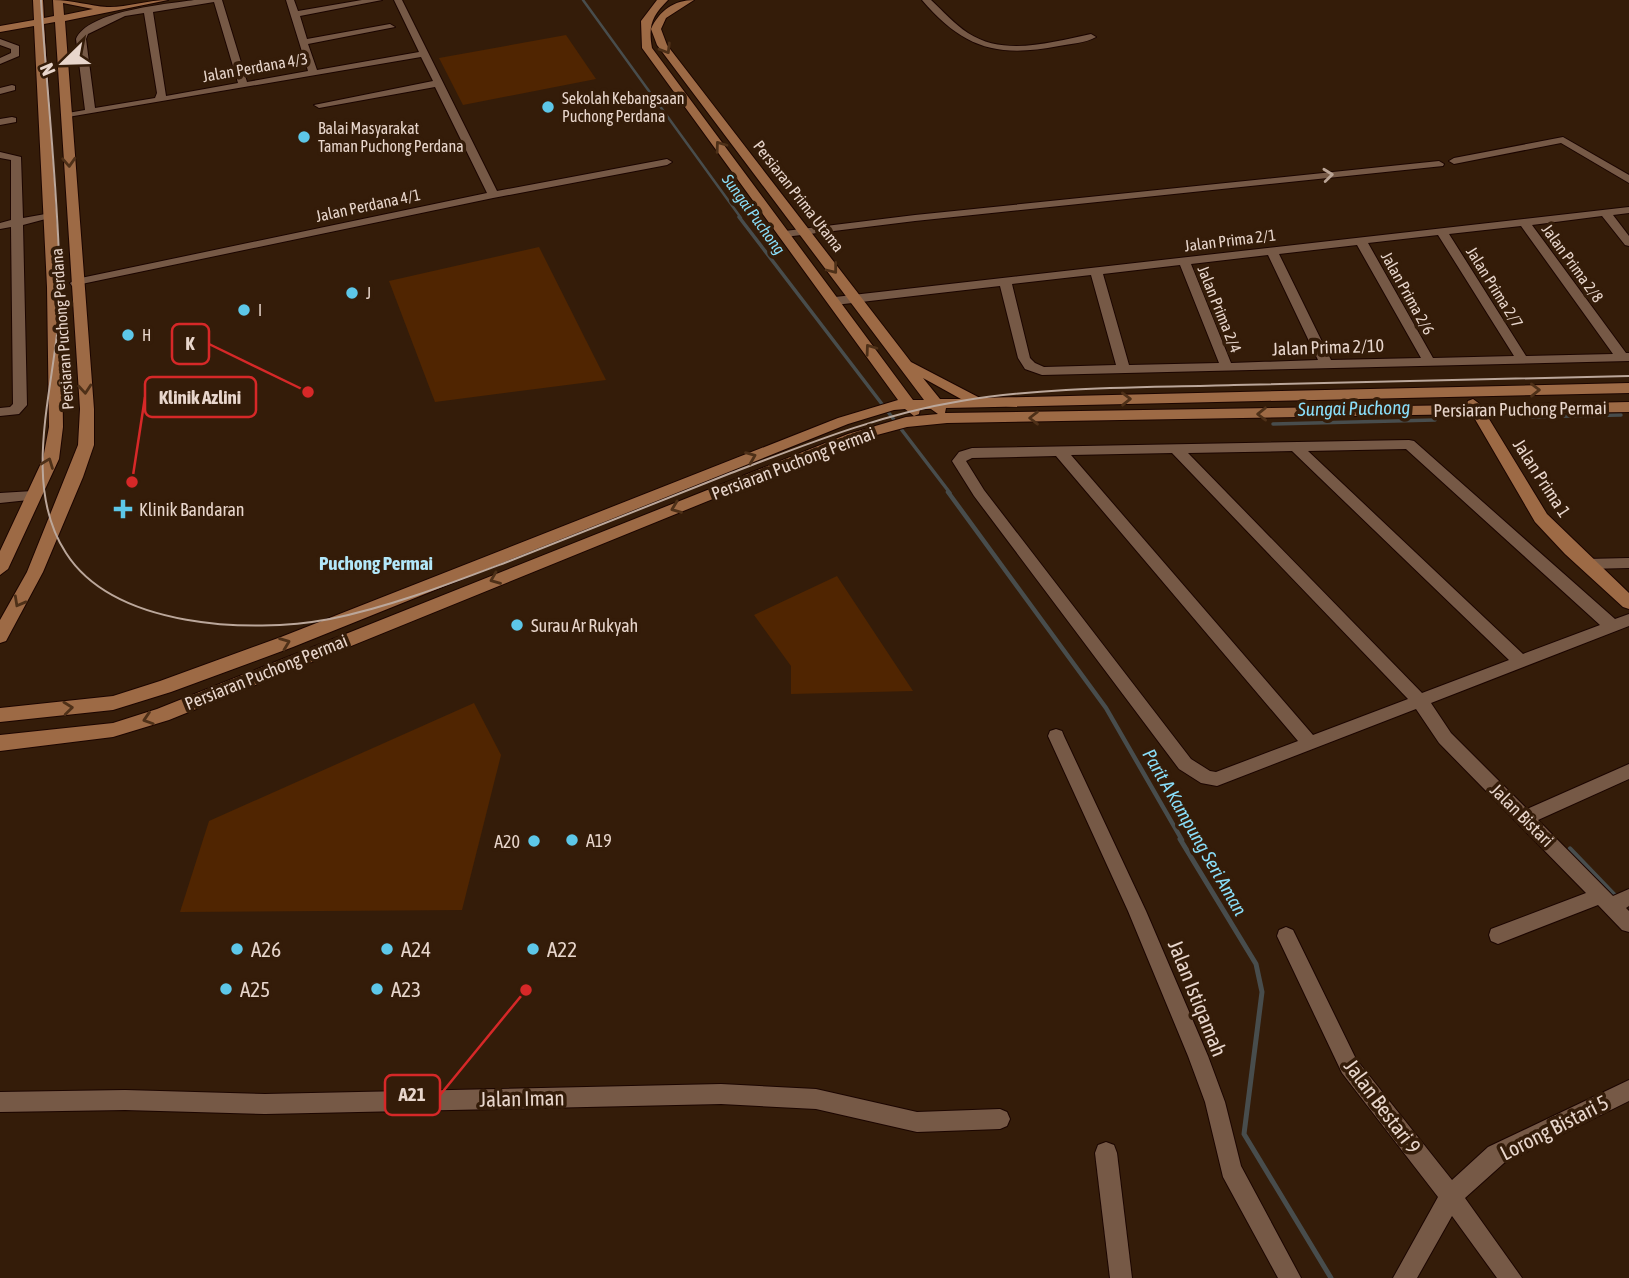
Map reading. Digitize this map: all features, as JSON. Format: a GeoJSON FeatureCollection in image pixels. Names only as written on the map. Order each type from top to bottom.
{"type":"FeatureCollection","features":[{"type":"Feature","properties":{"kind":"main road"},"geometry":{"type":"LineString","coordinates":[[60,0],[101,10]]}},
{"type":"Feature","properties":{"kind":"main road","name":"Persiaran Puchong Perdana"},"geometry":{"type":"LineString","coordinates":[[0,636],[35,572],[86,445],[87,409],[76,283],[60,0]]}},
{"type":"Feature","properties":{"kind":"main road"},"geometry":{"type":"LineString","coordinates":[[0,27],[101,10],[146,7],[163,0]]}},
{"type":"Feature","properties":{"kind":"main road","name":"Persiaran Prima Utama"},"geometry":{"type":"LineString","coordinates":[[663,0],[653,7],[646,17],[643,29],[648,48],[910,404],[913,421]]}},
{"type":"Feature","properties":{"kind":"main road","name":"Persiaran Prima Utama"},"geometry":{"type":"LineString","coordinates":[[689,0],[662,16],[656,29],[662,46],[947,418]]}},
{"type":"Feature","properties":{"kind":"main road"},"geometry":{"type":"LineString","coordinates":[[0,27],[39,3]]}},
{"type":"Feature","properties":{"kind":"main road","name":"Persiaran Puchong Perdana"},"geometry":{"type":"LineString","coordinates":[[0,569],[51,458],[56,427],[51,216],[39,3]]}},
{"type":"Feature","properties":{"kind":"main road"},"geometry":{"type":"LineString","coordinates":[[61,39],[75,25],[101,10]]}},
{"type":"Feature","properties":{"kind":"main road"},"geometry":{"type":"LineString","coordinates":[[0,27],[42,39]]}},
{"type":"Feature","properties":{"kind":"main road"},"geometry":{"type":"LineString","coordinates":[[904,360],[921,373],[978,402]]}},
{"type":"Feature","properties":{"kind":"main road"},"geometry":{"type":"LineString","coordinates":[[868,412],[884,389],[889,376]]}},
{"type":"Feature","properties":{"kind":"main road","name":"Persiaran Puchong Permai"},"geometry":{"type":"LineString","coordinates":[[0,715],[113,704],[165,687],[287,642],[843,421],[893,405],[1629,388]]}},
{"type":"Feature","properties":{"kind":"main road","name":"Jalan Prima 1"},"geometry":{"type":"LineString","coordinates":[[1466,391],[1541,518],[1629,603]]}},
{"type":"Feature","properties":{"kind":"main road","name":"Persiaran Puchong Permai"},"geometry":{"type":"LineString","coordinates":[[0,743],[113,730],[162,715],[853,436],[913,421],[947,418],[1629,407]]}},
{"type":"Feature","properties":{"kind":"main road"},"geometry":{"type":"LineString","coordinates":[[1434,412],[1470,425],[1494,439],[1505,422],[1532,409]]}},
{"type":"Feature","properties":{"kind":"street"},"geometry":{"type":"LineString","coordinates":[[90,111],[81,39],[84,33],[123,14],[146,7],[211,0]]}},
{"type":"Feature","properties":{"kind":"street"},"geometry":{"type":"LineString","coordinates":[[218,0],[243,85]]}},
{"type":"Feature","properties":{"kind":"street"},"geometry":{"type":"LineString","coordinates":[[290,0],[313,74]]}},
{"type":"Feature","properties":{"kind":"street"},"geometry":{"type":"LineString","coordinates":[[294,14],[378,0]]}},
{"type":"Feature","properties":{"kind":"street"},"geometry":{"type":"LineString","coordinates":[[398,0],[494,195]]}},
{"type":"Feature","properties":{"kind":"street"},"geometry":{"type":"LineString","coordinates":[[926,0],[962,33],[989,46],[1021,49],[1091,37]]}},
{"type":"Feature","properties":{"kind":"street"},"geometry":{"type":"LineString","coordinates":[[146,7],[162,93],[159,100]]}},
{"type":"Feature","properties":{"kind":"street"},"geometry":{"type":"LineString","coordinates":[[303,42],[390,27]]}},
{"type":"Feature","properties":{"kind":"street"},"geometry":{"type":"LineString","coordinates":[[0,42],[16,47],[16,54],[4,61]]}},
{"type":"Feature","properties":{"kind":"street","name":"Jalan Perdana 4/3"},"geometry":{"type":"LineString","coordinates":[[66,116],[425,54]]}},
{"type":"Feature","properties":{"kind":"street"},"geometry":{"type":"LineString","coordinates":[[319,105],[439,83]]}},
{"type":"Feature","properties":{"kind":"street"},"geometry":{"type":"LineString","coordinates":[[0,90],[12,89]]}},
{"type":"Feature","properties":{"kind":"street"},"geometry":{"type":"LineString","coordinates":[[0,122],[12,120]]}},
{"type":"Feature","properties":{"kind":"street"},"geometry":{"type":"LineString","coordinates":[[1454,161],[1563,140],[1629,180]]}},
{"type":"Feature","properties":{"kind":"street"},"geometry":{"type":"LineString","coordinates":[[4,155],[16,157],[19,222],[20,405],[7,412]]}},
{"type":"Feature","properties":{"kind":"street","name":"Jalan Perdana 4/1"},"geometry":{"type":"LineString","coordinates":[[76,283],[494,195],[667,162]]}},
{"type":"Feature","properties":{"kind":"street"},"geometry":{"type":"LineString","coordinates":[[785,234],[1439,164]]}},
{"type":"Feature","properties":{"kind":"street","name":"Jalan Prima 2/1"},"geometry":{"type":"LineString","coordinates":[[835,301],[1629,210]]}},
{"type":"Feature","properties":{"kind":"street"},"geometry":{"type":"LineString","coordinates":[[1605,213],[1629,243]]}},
{"type":"Feature","properties":{"kind":"street"},"geometry":{"type":"LineString","coordinates":[[0,226],[51,216]]}},
{"type":"Feature","properties":{"kind":"street","name":"Jalan Prima 2/8"},"geometry":{"type":"LineString","coordinates":[[1524,222],[1625,357]]}},
{"type":"Feature","properties":{"kind":"street","name":"Jalan Prima 2/7"},"geometry":{"type":"LineString","coordinates":[[1441,232],[1522,359]]}},
{"type":"Feature","properties":{"kind":"street","name":"Jalan Prima 2/6"},"geometry":{"type":"LineString","coordinates":[[1361,241],[1428,360]]}},
{"type":"Feature","properties":{"kind":"street"},"geometry":{"type":"LineString","coordinates":[[1272,251],[1327,365]]}},
{"type":"Feature","properties":{"kind":"street","name":"Jalan Prima 2/4"},"geometry":{"type":"LineString","coordinates":[[1184,261],[1227,368]]}},
{"type":"Feature","properties":{"kind":"street"},"geometry":{"type":"LineString","coordinates":[[1096,271],[1124,370]]}},
{"type":"Feature","properties":{"kind":"street","name":"Jalan Prima 2/10"},"geometry":{"type":"LineString","coordinates":[[1005,281],[1024,358],[1030,366],[1042,371],[1625,357]]}},
{"type":"Feature","properties":{"kind":"street"},"geometry":{"type":"LineString","coordinates":[[1602,407],[1629,414]]}},
{"type":"Feature","properties":{"kind":"street"},"geometry":{"type":"LineString","coordinates":[[1294,444],[1521,662]]}},
{"type":"Feature","properties":{"kind":"street"},"geometry":{"type":"LineString","coordinates":[[1612,626],[1409,444],[1294,444],[972,453],[964,455],[959,461],[979,493],[1185,764],[1207,778],[1217,779],[1629,620]]}},
{"type":"Feature","properties":{"kind":"street","name":"Jalan Bistari"},"geometry":{"type":"LineString","coordinates":[[1177,449],[1420,701],[1445,738],[1525,818],[1617,900],[1629,925]]}},
{"type":"Feature","properties":{"kind":"street"},"geometry":{"type":"LineString","coordinates":[[1060,451],[1310,743]]}},
{"type":"Feature","properties":{"kind":"street"},"geometry":{"type":"LineString","coordinates":[[0,498],[33,496]]}},
{"type":"Feature","properties":{"kind":"street"},"geometry":{"type":"LineString","coordinates":[[1586,564],[1629,563]]}},
{"type":"Feature","properties":{"kind":"street","name":"Jalan Istiqamah"},"geometry":{"type":"LineString","coordinates":[[1056,736],[1137,911],[1198,1056],[1215,1102],[1231,1168],[1290,1278]]}},
{"type":"Feature","properties":{"kind":"street"},"geometry":{"type":"LineString","coordinates":[[1525,818],[1629,771]]}},
{"type":"Feature","properties":{"kind":"street"},"geometry":{"type":"LineString","coordinates":[[1498,935],[1617,900]]}},
{"type":"Feature","properties":{"kind":"street","name":"Jalan Bestari 9"},"geometry":{"type":"LineString","coordinates":[[1286,936],[1349,1066],[1451,1196],[1511,1278]]}},
{"type":"Feature","properties":{"kind":"street","name":"Lorong Bistari 5"},"geometry":{"type":"LineString","coordinates":[[1404,1278],[1451,1196],[1496,1155],[1629,1090]]}},
{"type":"Feature","properties":{"kind":"street","name":"Jalan Iman"},"geometry":{"type":"LineString","coordinates":[[0,1102],[125,1100],[265,1104],[721,1094],[816,1099],[875,1115],[917,1122],[1000,1119]]}},
{"type":"Feature","properties":{"kind":"street"},"geometry":{"type":"LineString","coordinates":[[1106,1153],[1121,1278]]}},
{"type":"Feature","properties":{"kind":"shaded area"},"geometry":{"type":"Polygon","coordinates":[[[566,35],[596,79],[463,105],[439,58],[566,35]]]}},
{"type":"Feature","properties":{"kind":"shaded area"},"geometry":{"type":"Polygon","coordinates":[[[539,247],[606,380],[435,402],[389,281],[539,247]]]}},
{"type":"Feature","properties":{"kind":"shaded area"},"geometry":{"type":"Polygon","coordinates":[[[837,576],[913,691],[791,694],[791,666],[754,615],[837,576]]]}},
{"type":"Feature","properties":{"kind":"shaded area"},"geometry":{"type":"Polygon","coordinates":[[[474,703],[501,755],[462,910],[180,912],[209,821],[474,703]]]}},
{"type":"Feature","properties":{"kind":"waterway","name":"Sungai Puchong"},"geometry":{"type":"LineString","coordinates":[[583,0],[741,218]]}},
{"type":"Feature","properties":{"kind":"waterway","name":"Sungai Puchong"},"geometry":{"type":"LineString","coordinates":[[739,217],[950,493]]}},
{"type":"Feature","properties":{"kind":"waterway","name":"Sungai Puchong"},"geometry":{"type":"LineString","coordinates":[[1530,417],[1621,415]]}},
{"type":"Feature","properties":{"kind":"waterway","name":"Sungai Puchong"},"geometry":{"type":"LineString","coordinates":[[1273,424],[1435,420]]}},
{"type":"Feature","properties":{"kind":"waterway","name":"Parit A Kampung Seri Aman"},"geometry":{"type":"LineString","coordinates":[[948,492],[1106,708],[1182,840]]}},
{"type":"Feature","properties":{"kind":"waterway","name":"Parit A Kampung Seri Aman"},"geometry":{"type":"LineString","coordinates":[[1180,839],[1256,964],[1262,992],[1244,1134],[1331,1278]]}},
{"type":"Feature","properties":{"kind":"waterway"},"geometry":{"type":"LineString","coordinates":[[1570,849],[1618,899]]}},
{"type":"Feature","properties":{"kind":"tram line"},"geometry":{"type":"LineString","coordinates":[[41,0],[55,178],[60,285],[59,318],[43,457],[44,491],[51,523],[66,553],[88,578],[116,597],[150,611],[186,620],[262,626],[298,624],[375,608],[485,570],[816,441],[873,422],[961,401],[1097,388],[1629,376]]}},
{"type":"Feature","properties":{"kind":"place","name":"Sekolah Kebangsaan Puchong Perdana"},"geometry":{"type":"Point","coordinates":[548,107]}},
{"type":"Feature","properties":{"kind":"place","name":"Balai Masyarakat Taman Puchong Perdana"},"geometry":{"type":"Point","coordinates":[304,137]}},
{"type":"Feature","properties":{"kind":"place","name":"J"},"geometry":{"type":"Point","coordinates":[352,293]}},
{"type":"Feature","properties":{"kind":"place","name":"I"},"geometry":{"type":"Point","coordinates":[244,310]}},
{"type":"Feature","properties":{"kind":"place","name":"H"},"geometry":{"type":"Point","coordinates":[128,335]}},
{"type":"Feature","properties":{"kind":"place","name":"K"},"geometry":{"type":"Point","coordinates":[308,392]}},
{"type":"Feature","properties":{"kind":"place","name":"Klinik Azlini"},"geometry":{"type":"Point","coordinates":[132,482]}},
{"type":"Feature","properties":{"kind":"place","name":"Klinik Bandaran"},"geometry":{"type":"Point","coordinates":[123,509]}},
{"type":"Feature","properties":{"kind":"place","name":"Surau Ar Rukyah"},"geometry":{"type":"Point","coordinates":[517,625]}},
{"type":"Feature","properties":{"kind":"place","name":"A19"},"geometry":{"type":"Point","coordinates":[572,840]}},
{"type":"Feature","properties":{"kind":"place","name":"A20"},"geometry":{"type":"Point","coordinates":[534,841]}},
{"type":"Feature","properties":{"kind":"place","name":"A26"},"geometry":{"type":"Point","coordinates":[237,949]}},
{"type":"Feature","properties":{"kind":"place","name":"A24"},"geometry":{"type":"Point","coordinates":[387,949]}},
{"type":"Feature","properties":{"kind":"place","name":"A22"},"geometry":{"type":"Point","coordinates":[533,949]}},
{"type":"Feature","properties":{"kind":"place","name":"A25"},"geometry":{"type":"Point","coordinates":[226,989]}},
{"type":"Feature","properties":{"kind":"place","name":"A23"},"geometry":{"type":"Point","coordinates":[377,989]}},
{"type":"Feature","properties":{"kind":"place","name":"A21"},"geometry":{"type":"Point","coordinates":[526,990]}},
{"type":"Feature","properties":{"kind":"district","name":"Puchong Permai"},"geometry":{"type":"Point","coordinates":[376,563]}}]}
